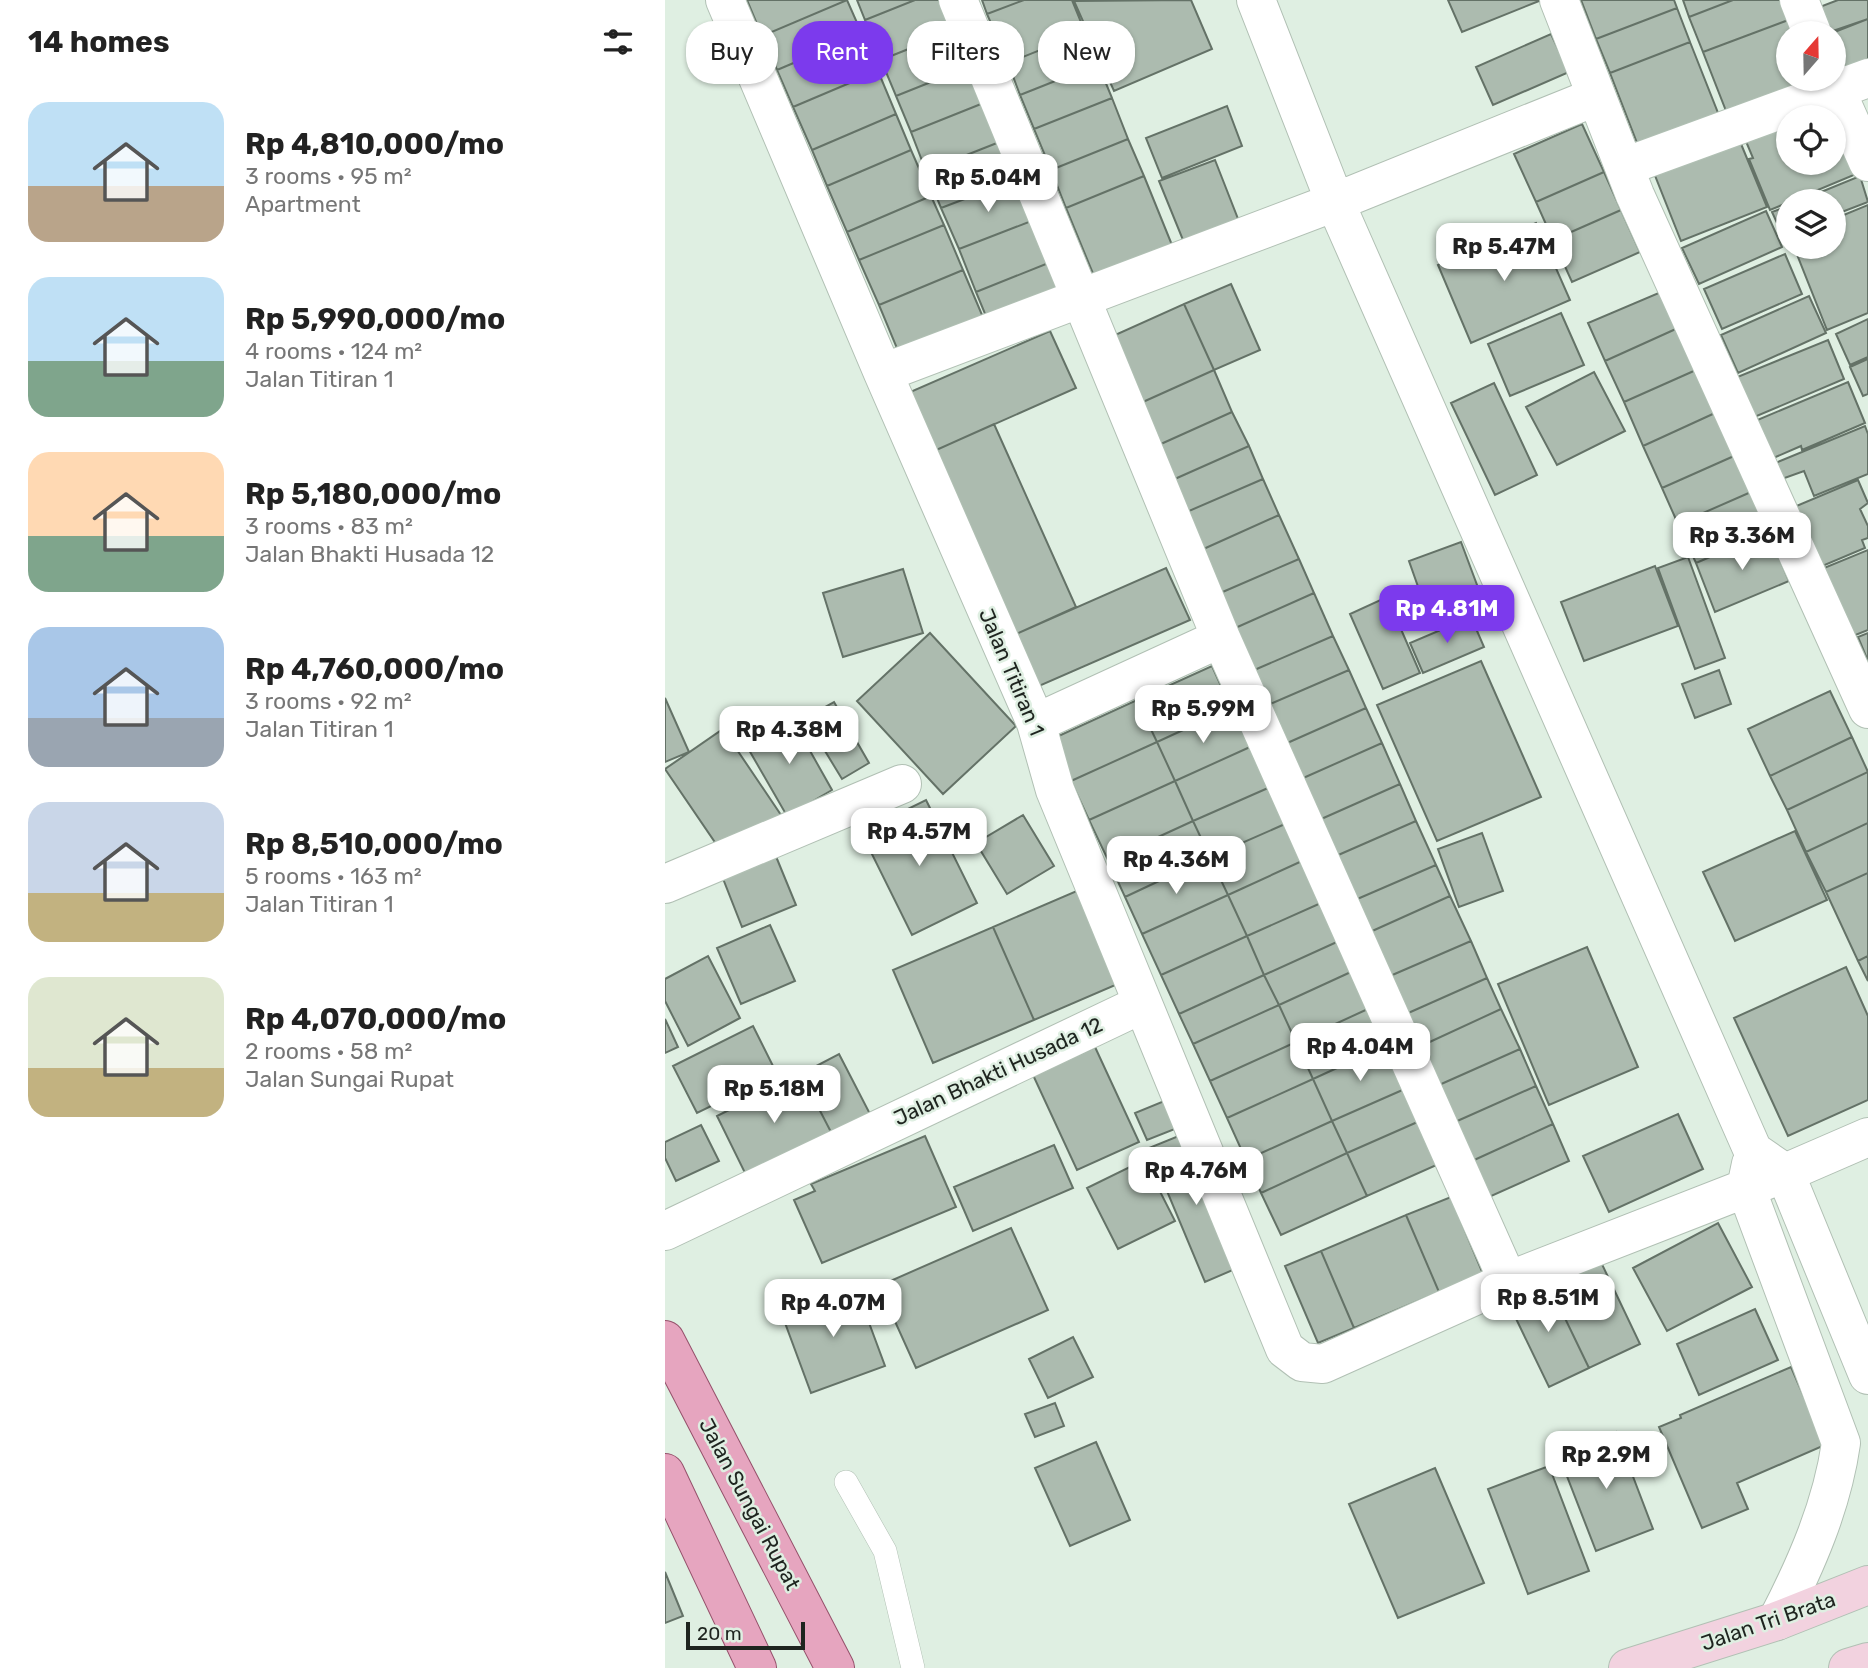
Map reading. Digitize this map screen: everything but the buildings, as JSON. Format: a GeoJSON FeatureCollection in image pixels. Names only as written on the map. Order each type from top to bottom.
{"type":"FeatureCollection","features":[{"type":"Feature","properties":{"kind":"main road","name":"Jalan Sungai Rupat"},"geometry":{"type":"LineString","coordinates":[[665,1340],[835,1668]]}},
{"type":"Feature","properties":{"kind":"main road"},"geometry":{"type":"LineString","coordinates":[[665,1473],[757,1668]]}},
{"type":"Feature","properties":{"kind":"street","name":"Jalan Titiran 1"},"geometry":{"type":"LineString","coordinates":[[726,0],[883,373],[1037,723],[1055,790],[1285,1349],[1302,1362],[1323,1364],[1508,1281]]}},
{"type":"Feature","properties":{"kind":"street"},"geometry":{"type":"LineString","coordinates":[[958,0],[1221,638],[1508,1281],[1785,1173],[1868,1137]]}},
{"type":"Feature","properties":{"kind":"street"},"geometry":{"type":"LineString","coordinates":[[1256,0],[1335,202],[1753,1151],[1785,1173],[1868,1375]]}},
{"type":"Feature","properties":{"kind":"street"},"geometry":{"type":"LineString","coordinates":[[1559,0],[1624,167],[1868,709]]}},
{"type":"Feature","properties":{"kind":"street"},"geometry":{"type":"LineString","coordinates":[[1799,0],[1807,21]]}},
{"type":"Feature","properties":{"kind":"street"},"geometry":{"type":"LineString","coordinates":[[1846,89],[1868,162]]}},
{"type":"Feature","properties":{"kind":"street"},"geometry":{"type":"LineString","coordinates":[[1624,167],[1821,91]]}},
{"type":"Feature","properties":{"kind":"street"},"geometry":{"type":"LineString","coordinates":[[883,373],[1335,202],[1595,97]]}},
{"type":"Feature","properties":{"kind":"street"},"geometry":{"type":"LineString","coordinates":[[1037,723],[1221,638]]}},
{"type":"Feature","properties":{"kind":"street"},"geometry":{"type":"LineString","coordinates":[[665,884],[902,784]]}},
{"type":"Feature","properties":{"kind":"street","name":"Jalan Bhakti Husada 12"},"geometry":{"type":"LineString","coordinates":[[665,1231],[1142,1004]]}},
{"type":"Feature","properties":{"kind":"street"},"geometry":{"type":"LineString","coordinates":[[1753,1151],[1746,1188],[1841,1443],[1835,1485],[1795,1588],[1777,1621]]}},
{"type":"Feature","properties":{"kind":"street","name":"Jalan Tri Brata"},"geometry":{"type":"LineString","coordinates":[[1628,1668],[1777,1621],[1868,1586]]}},
{"type":"Feature","properties":{"kind":"street"},"geometry":{"type":"LineString","coordinates":[[1849,1668],[1868,1662]]}},
{"type":"Feature","properties":{"kind":"lane"},"geometry":{"type":"LineString","coordinates":[[846,1482],[885,1551],[913,1668]]}}]}
